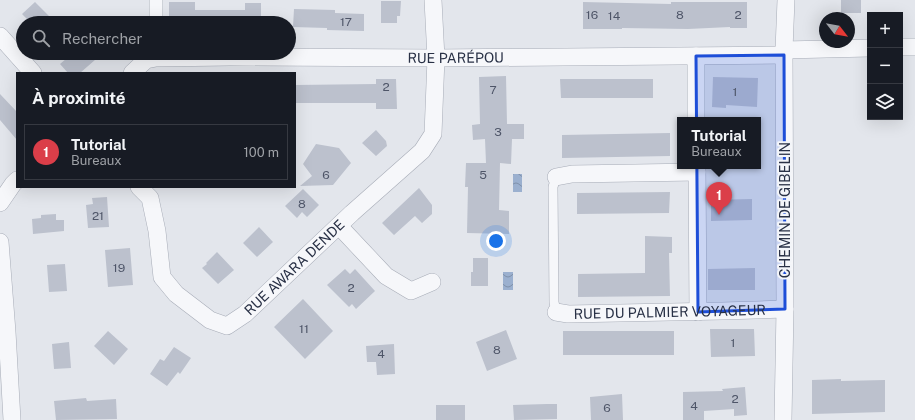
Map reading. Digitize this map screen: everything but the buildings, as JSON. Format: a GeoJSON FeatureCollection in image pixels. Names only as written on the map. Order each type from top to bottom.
{"type":"FeatureCollection","features":[{"type":"Feature","properties":{"kind":"street"},"geometry":{"type":"LineString","coordinates":[[156,0],[156,16]]}},
{"type":"Feature","properties":{"kind":"street","name":"RUE AWARA DENDE"},"geometry":{"type":"LineString","coordinates":[[140,188],[150,198],[157,231],[162,277],[176,294],[210,320],[227,326],[245,314],[422,150],[433,134],[436,58],[433,0]]}},
{"type":"Feature","properties":{"kind":"street","name":"CHEMIN DE GIBELIN"},"geometry":{"type":"LineString","coordinates":[[783,420],[785,309],[784,53],[786,0]]}},
{"type":"Feature","properties":{"kind":"street"},"geometry":{"type":"LineString","coordinates":[[0,36],[16,54]]}},
{"type":"Feature","properties":{"kind":"street"},"geometry":{"type":"LineString","coordinates":[[903,47],[915,47]]}},
{"type":"Feature","properties":{"kind":"street","name":"RUE PARÉPOU"},"geometry":{"type":"LineString","coordinates":[[296,57],[696,56],[867,48]]}},
{"type":"Feature","properties":{"kind":"street"},"geometry":{"type":"LineString","coordinates":[[696,56],[696,117]]}},
{"type":"Feature","properties":{"kind":"street"},"geometry":{"type":"LineString","coordinates":[[21,60],[32,72]]}},
{"type":"Feature","properties":{"kind":"street","name":"RUE PARÉPOU"},"geometry":{"type":"LineString","coordinates":[[133,72],[146,60]]}},
{"type":"Feature","properties":{"kind":"street"},"geometry":{"type":"LineString","coordinates":[[556,177],[572,174],[697,169],[698,312]]}},
{"type":"Feature","properties":{"kind":"street"},"geometry":{"type":"LineString","coordinates":[[0,203],[16,181]]}},
{"type":"Feature","properties":{"kind":"street"},"geometry":{"type":"LineString","coordinates":[[339,226],[386,276],[398,284],[410,291],[432,282]]}},
{"type":"Feature","properties":{"kind":"street"},"geometry":{"type":"LineString","coordinates":[[0,242],[12,420]]}},
{"type":"Feature","properties":{"kind":"street","name":"RUE DU PALMIER VOYAGEUR"},"geometry":{"type":"LineString","coordinates":[[556,312],[568,314],[785,309]]}},
{"type":"Feature","properties":{"kind":"lane"},"geometry":{"type":"LineString","coordinates":[[556,177],[553,187],[554,302],[556,312]]}},
{"type":"Feature","properties":{"kind":"highlighted area"},"geometry":{"type":"Polygon","coordinates":[[[784,55],[785,309],[698,312],[696,56],[784,55]]]}},
{"type":"Feature","properties":{"kind":"water"},"geometry":{"type":"Polygon","coordinates":[[[513,174],[522,174],[522,192],[513,192],[513,174]]]}},
{"type":"Feature","properties":{"kind":"water"},"geometry":{"type":"Polygon","coordinates":[[[503,272],[513,272],[513,290],[503,290],[503,272]]]}},
{"type":"Feature","properties":{"kind":"place","name":"Tutorial"},"geometry":{"type":"Point","coordinates":[719,215]}}]}
